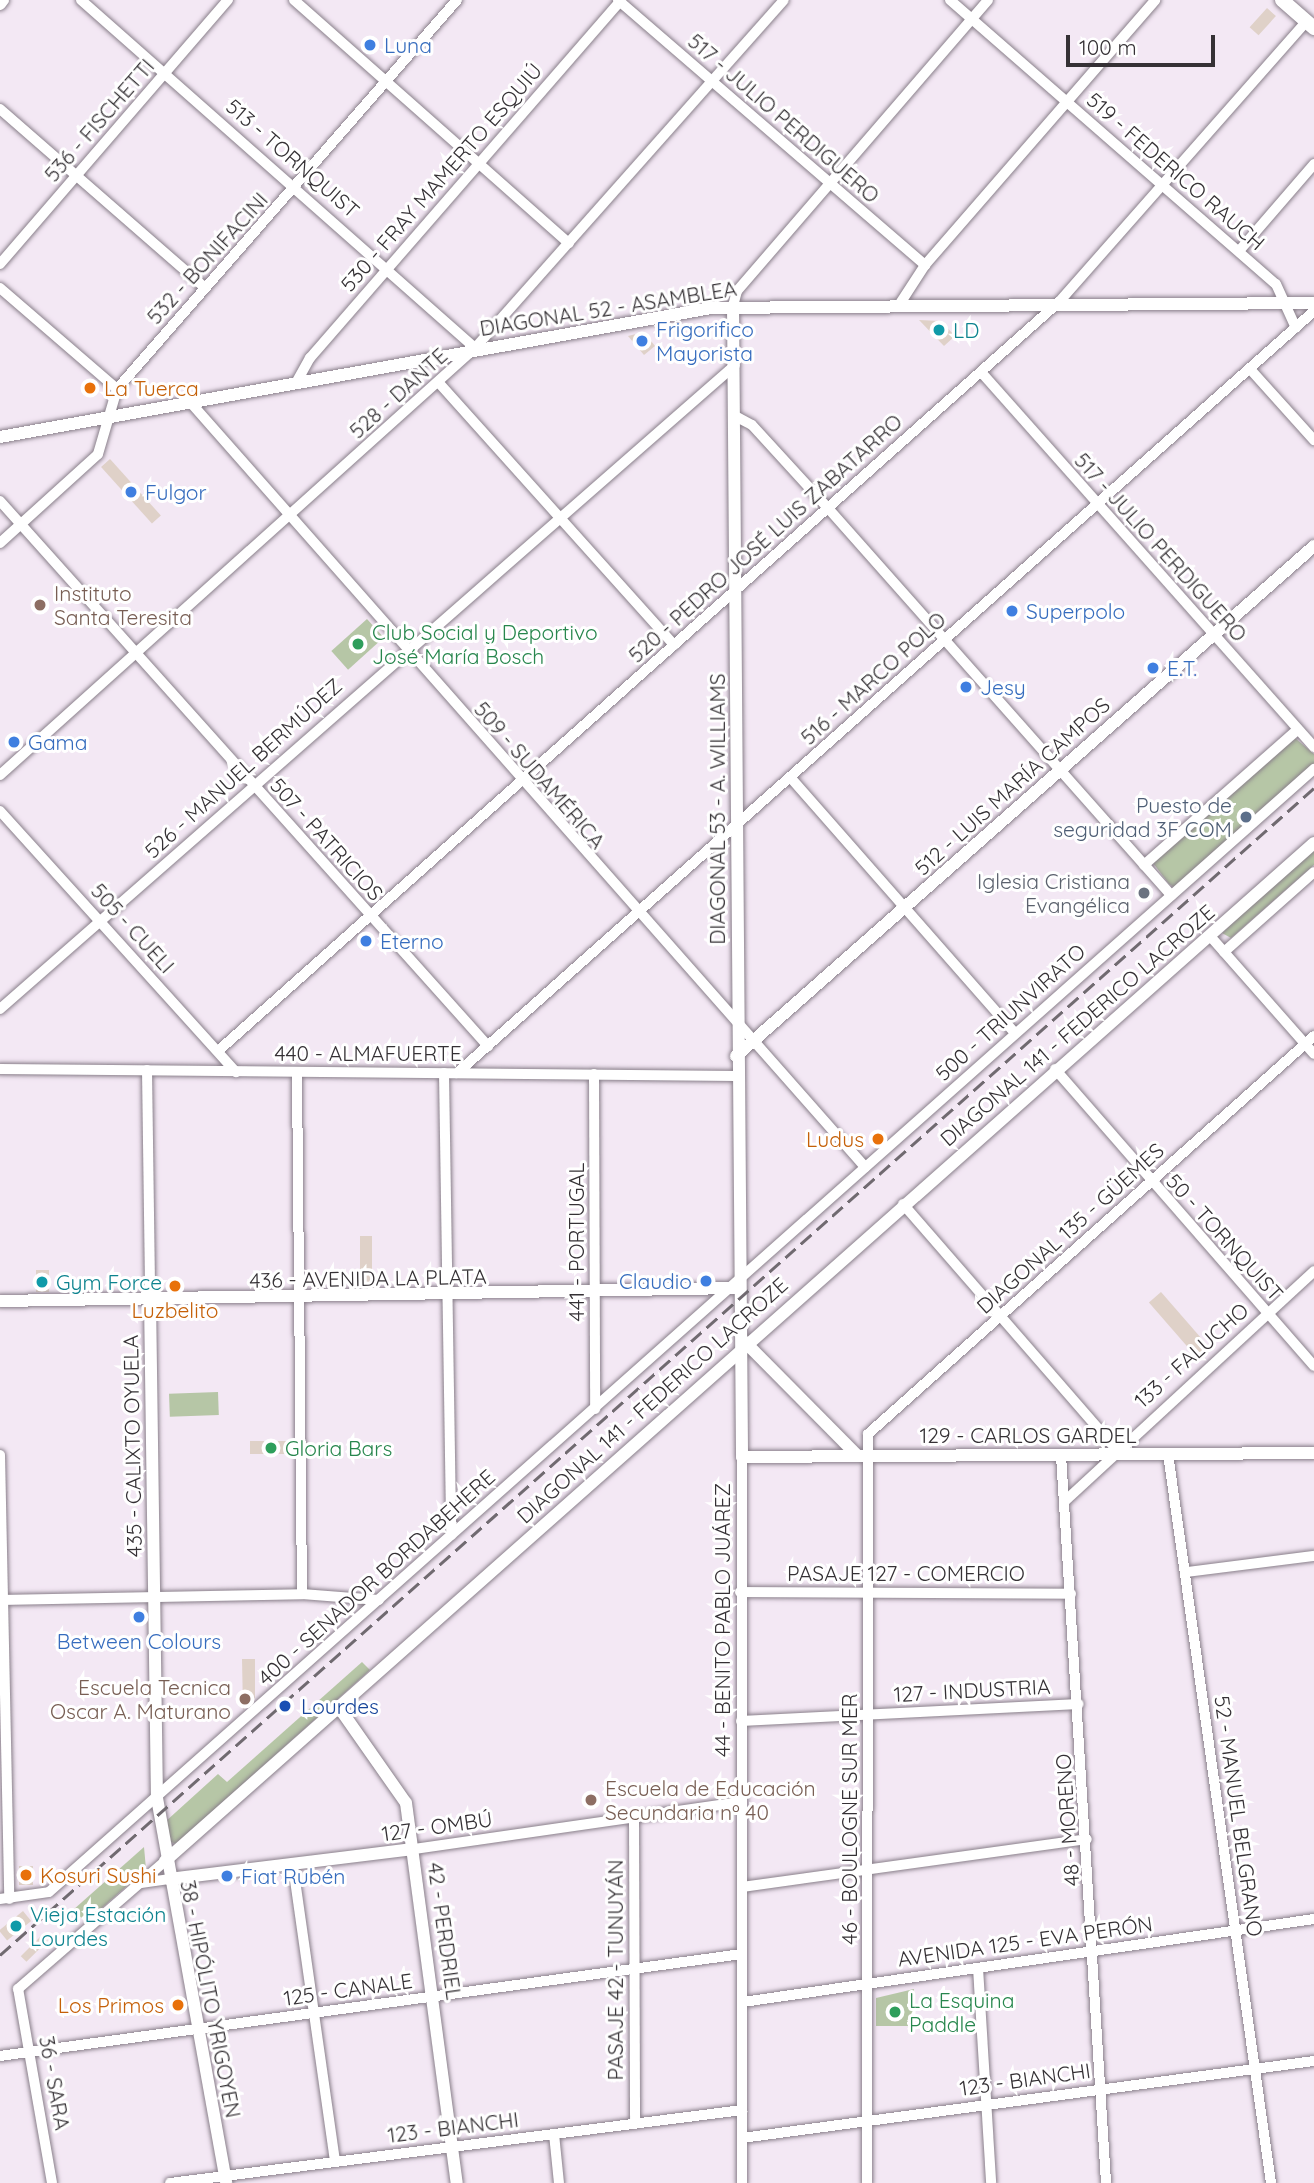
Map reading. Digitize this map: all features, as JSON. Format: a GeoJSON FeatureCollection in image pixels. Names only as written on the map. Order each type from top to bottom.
{"type":"FeatureCollection","features":[{"type":"Feature","properties":{"kind":"main road"},"geometry":{"type":"LineString","coordinates":[[1282,0],[1310,24]]}},
{"type":"Feature","properties":{"kind":"street","name":"513 - TORNQUIST"},"geometry":{"type":"LineString","coordinates":[[81,0],[389,267],[475,348]]}},
{"type":"Feature","properties":{"kind":"street","name":"536 - FISCHETTI"},"geometry":{"type":"LineString","coordinates":[[0,264],[228,0]]}},
{"type":"Feature","properties":{"kind":"street"},"geometry":{"type":"LineString","coordinates":[[294,0],[569,243]]}},
{"type":"Feature","properties":{"kind":"street","name":"532 - BONIFACINI"},"geometry":{"type":"LineString","coordinates":[[0,543],[98,454],[106,419],[117,389],[457,0]]}},
{"type":"Feature","properties":{"kind":"street","name":"517 - JULIO PERDIGUERO"},"geometry":{"type":"LineString","coordinates":[[620,0],[925,265]]}},
{"type":"Feature","properties":{"kind":"street","name":"530 - FRAY MAMERTO ESQUIÚ"},"geometry":{"type":"LineString","coordinates":[[296,383],[310,358],[620,0]]}},
{"type":"Feature","properties":{"kind":"street","name":"528 - DANTE"},"geometry":{"type":"LineString","coordinates":[[0,775],[475,348],[784,0]]}},
{"type":"Feature","properties":{"kind":"street","name":"519 - FEDERICO RAUCH"},"geometry":{"type":"LineString","coordinates":[[950,0],[1276,284],[1296,328]]}},
{"type":"Feature","properties":{"kind":"street"},"geometry":{"type":"LineString","coordinates":[[733,306],[737,291],[988,0]]}},
{"type":"Feature","properties":{"kind":"street"},"geometry":{"type":"LineString","coordinates":[[901,302],[925,265],[1155,0]]}},
{"type":"Feature","properties":{"kind":"street","name":"520 - PEDRO JOSÉ LUIS ZABATARRO"},"geometry":{"type":"LineString","coordinates":[[218,1051],[1059,302],[1310,24]]}},
{"type":"Feature","properties":{"kind":"street"},"geometry":{"type":"LineString","coordinates":[[0,109],[205,288]]}},
{"type":"Feature","properties":{"kind":"street"},"geometry":{"type":"LineString","coordinates":[[1239,251],[1314,164]]}},
{"type":"Feature","properties":{"kind":"street"},"geometry":{"type":"LineString","coordinates":[[0,288],[117,389]]}},
{"type":"Feature","properties":{"kind":"street","name":"DIAGONAL 52 - ASAMBLEA"},"geometry":{"type":"LineString","coordinates":[[0,438],[475,348],[733,306],[901,302],[1314,303]]}},
{"type":"Feature","properties":{"kind":"street","name":"DIAGONAL 53 - A. WILLIAMS"},"geometry":{"type":"LineString","coordinates":[[733,306],[736,1076],[743,1265],[736,1288],[740,1309]]}},
{"type":"Feature","properties":{"kind":"street","name":"516 - MARCO POLO"},"geometry":{"type":"LineString","coordinates":[[457,1073],[1314,311]]}},
{"type":"Feature","properties":{"kind":"street","name":"526 - MANUEL BERMÚDEZ"},"geometry":{"type":"LineString","coordinates":[[0,1009],[405,649],[735,365]]}},
{"type":"Feature","properties":{"kind":"street"},"geometry":{"type":"LineString","coordinates":[[1250,369],[1314,440]]}},
{"type":"Feature","properties":{"kind":"street","name":"517 - JULIO PERDIGUERO"},"geometry":{"type":"LineString","coordinates":[[981,372],[1314,747]]}},
{"type":"Feature","properties":{"kind":"street"},"geometry":{"type":"LineString","coordinates":[[439,383],[674,645]]}},
{"type":"Feature","properties":{"kind":"street","name":"509 - SUDAMÉRICA"},"geometry":{"type":"LineString","coordinates":[[191,403],[288,518],[636,914],[736,1022],[756,1039],[865,1167]]}},
{"type":"Feature","properties":{"kind":"street"},"geometry":{"type":"LineString","coordinates":[[735,416],[752,425],[1171,895]]}},
{"type":"Feature","properties":{"kind":"street","name":"507 - PATRICIOS"},"geometry":{"type":"LineString","coordinates":[[0,501],[488,1046]]}},
{"type":"Feature","properties":{"kind":"street","name":"512 - LUIS MARÍA CAMPOS"},"geometry":{"type":"LineString","coordinates":[[736,1056],[1314,546]]}},
{"type":"Feature","properties":{"kind":"street"},"geometry":{"type":"LineString","coordinates":[[1143,865],[1298,729]]}},
{"type":"Feature","properties":{"kind":"street","name":"500 - TRIUNVIRATO"},"geometry":{"type":"LineString","coordinates":[[736,1288],[865,1167],[1314,769]]}},
{"type":"Feature","properties":{"kind":"street"},"geometry":{"type":"LineString","coordinates":[[790,777],[1015,1034]]}},
{"type":"Feature","properties":{"kind":"street","name":"505 - CUELI"},"geometry":{"type":"LineString","coordinates":[[0,811],[236,1072]]}},
{"type":"Feature","properties":{"kind":"street","name":"DIAGONAL 141 - FEDERICO LACROZE"},"geometry":{"type":"LineString","coordinates":[[18,1989],[165,1861],[745,1342],[1314,843]]}},
{"type":"Feature","properties":{"kind":"street","name":"DIAGONAL 141 - FEDERICO LACROZE"},"geometry":{"type":"LineString","coordinates":[[1224,952],[1314,872]]}},
{"type":"Feature","properties":{"kind":"street"},"geometry":{"type":"LineString","coordinates":[[1210,936],[1310,1040],[1314,1054]]}},
{"type":"Feature","properties":{"kind":"street","name":"DIAGONAL 135 - GÜEMES"},"geometry":{"type":"LineString","coordinates":[[863,1455],[874,1428],[1310,1040]]}},
{"type":"Feature","properties":{"kind":"street","name":"440 - ALMAFUERTE"},"geometry":{"type":"LineString","coordinates":[[0,1069],[297,1074],[736,1076]]}},
{"type":"Feature","properties":{"kind":"street","name":"50 - TORNQUIST"},"geometry":{"type":"LineString","coordinates":[[1055,1069],[1314,1366]]}},
{"type":"Feature","properties":{"kind":"street","name":"435 - CALIXTO OYUELA"},"geometry":{"type":"LineString","coordinates":[[147,1070],[153,1597],[157,1798],[160,1822]]}},
{"type":"Feature","properties":{"kind":"street"},"geometry":{"type":"LineString","coordinates":[[444,1073],[451,1535]]}},
{"type":"Feature","properties":{"kind":"street"},"geometry":{"type":"LineString","coordinates":[[297,1074],[302,1594]]}},
{"type":"Feature","properties":{"kind":"street","name":"441 - PORTUGAL"},"geometry":{"type":"LineString","coordinates":[[594,1074],[595,1409]]}},
{"type":"Feature","properties":{"kind":"street"},"geometry":{"type":"LineString","coordinates":[[903,1204],[1113,1452]]}},
{"type":"Feature","properties":{"kind":"street","name":"133 - FALUCHO"},"geometry":{"type":"LineString","coordinates":[[1065,1501],[1113,1452],[1314,1271]]}},
{"type":"Feature","properties":{"kind":"street","name":"436 - AVENIDA LA PLATA"},"geometry":{"type":"LineString","coordinates":[[0,1301],[595,1294],[736,1288]]}},
{"type":"Feature","properties":{"kind":"street","name":"400 - SENADOR BORDABEHERE"},"geometry":{"type":"LineString","coordinates":[[4,1899],[44,1896],[451,1535],[736,1288]]}},
{"type":"Feature","properties":{"kind":"street","name":"44 - BENITO PABLO JUÁREZ"},"geometry":{"type":"LineString","coordinates":[[740,1309],[745,1342],[740,1591],[742,2183]]}},
{"type":"Feature","properties":{"kind":"street"},"geometry":{"type":"LineString","coordinates":[[745,1342],[863,1455]]}},
{"type":"Feature","properties":{"kind":"street","name":"129 - CARLOS GARDEL"},"geometry":{"type":"LineString","coordinates":[[742,1457],[1062,1455],[1113,1452],[1314,1453]]}},
{"type":"Feature","properties":{"kind":"street","name":"52 - MANUEL BELGRANO"},"geometry":{"type":"LineString","coordinates":[[1168,1454],[1271,2183]]}},
{"type":"Feature","properties":{"kind":"street"},"geometry":{"type":"LineString","coordinates":[[0,1455],[4,1899]]}},
{"type":"Feature","properties":{"kind":"street","name":"46 - BOULOGNE SUR MER"},"geometry":{"type":"LineString","coordinates":[[863,1455],[869,1590],[867,2183]]}},
{"type":"Feature","properties":{"kind":"street","name":"48 - MORENO"},"geometry":{"type":"LineString","coordinates":[[1062,1455],[1095,1950],[1106,2183]]}},
{"type":"Feature","properties":{"kind":"street"},"geometry":{"type":"LineString","coordinates":[[1186,1572],[1314,1556]]}},
{"type":"Feature","properties":{"kind":"street","name":"PASAJE 127 - COMERCIO"},"geometry":{"type":"LineString","coordinates":[[740,1591],[869,1590],[1071,1594]]}},
{"type":"Feature","properties":{"kind":"street"},"geometry":{"type":"LineString","coordinates":[[1,1600],[302,1594],[379,1600]]}},
{"type":"Feature","properties":{"kind":"street","name":"127 - INDUSTRIA"},"geometry":{"type":"LineString","coordinates":[[741,1721],[1079,1704]]}},
{"type":"Feature","properties":{"kind":"street","name":"42 - PERDRIEL"},"geometry":{"type":"LineString","coordinates":[[338,1706],[405,1798],[435,1997],[457,2183]]}},
{"type":"Feature","properties":{"kind":"street","name":"127 - OMBÚ"},"geometry":{"type":"LineString","coordinates":[[139,1884],[293,1866],[741,1802]]}},
{"type":"Feature","properties":{"kind":"street","name":"PASAJE 42 - TUNUYÁN"},"geometry":{"type":"LineString","coordinates":[[634,1818],[635,2122]]}},
{"type":"Feature","properties":{"kind":"street","name":"38 - HIPÓLITO YRIGOYEN"},"geometry":{"type":"LineString","coordinates":[[160,1822],[165,1861],[226,2179]]}},
{"type":"Feature","properties":{"kind":"street"},"geometry":{"type":"LineString","coordinates":[[742,1887],[1087,1839]]}},
{"type":"Feature","properties":{"kind":"street"},"geometry":{"type":"LineString","coordinates":[[293,1866],[335,2161]]}},
{"type":"Feature","properties":{"kind":"street","name":"AVENIDA 125 - EVA PERÓN"},"geometry":{"type":"LineString","coordinates":[[743,2002],[1314,1919]]}},
{"type":"Feature","properties":{"kind":"street","name":"125 - CANALE"},"geometry":{"type":"LineString","coordinates":[[0,2056],[742,1954]]}},
{"type":"Feature","properties":{"kind":"street"},"geometry":{"type":"LineString","coordinates":[[978,1968],[991,2183]]}},
{"type":"Feature","properties":{"kind":"street","name":"36 - SARA"},"geometry":{"type":"LineString","coordinates":[[18,1989],[52,2183]]}},
{"type":"Feature","properties":{"kind":"street","name":"123 - BIANCHI"},"geometry":{"type":"LineString","coordinates":[[742,2138],[868,2118],[1314,2061]]}},
{"type":"Feature","properties":{"kind":"street","name":"123 - BIANCHI"},"geometry":{"type":"LineString","coordinates":[[170,2183],[226,2179],[335,2161],[742,2110]]}},
{"type":"Feature","properties":{"kind":"street"},"geometry":{"type":"LineString","coordinates":[[554,2134],[559,2183]]}},
{"type":"Feature","properties":{"kind":"green space","name":"Club Social y Deportivo José María Bosch"},"geometry":{"type":"Polygon","coordinates":[[[367,619],[384,638],[348,670],[331,651],[367,619]]]}},
{"type":"Feature","properties":{"kind":"green space"},"geometry":{"type":"Polygon","coordinates":[[[1295,738],[1314,754],[1314,766],[1174,887],[1169,884],[1153,863],[1295,738]]]}},
{"type":"Feature","properties":{"kind":"green space"},"geometry":{"type":"Polygon","coordinates":[[[1314,847],[1314,865],[1231,938],[1222,933],[1314,847]]]}},
{"type":"Feature","properties":{"kind":"green space"},"geometry":{"type":"Polygon","coordinates":[[[218,1392],[219,1415],[170,1417],[169,1394],[218,1392]]]}},
{"type":"Feature","properties":{"kind":"green space"},"geometry":{"type":"Polygon","coordinates":[[[362,1662],[370,1670],[176,1844],[169,1841],[165,1822],[218,1774],[227,1782],[362,1662]]]}},
{"type":"Feature","properties":{"kind":"green space"},"geometry":{"type":"Polygon","coordinates":[[[144,1847],[146,1869],[86,1922],[73,1910],[144,1847]]]}},
{"type":"Feature","properties":{"kind":"green space","name":"La Esquina Paddle"},"geometry":{"type":"Polygon","coordinates":[[[914,1989],[914,2026],[876,2026],[876,1998],[914,1989]]]}},
{"type":"Feature","properties":{"kind":"building"},"geometry":{"type":"Polygon","coordinates":[[[1267,8],[1276,16],[1259,35],[1250,27],[1267,8]]]}},
{"type":"Feature","properties":{"kind":"building","name":"LD"},"geometry":{"type":"Polygon","coordinates":[[[919,320],[941,321],[955,336],[944,346],[919,320]]]}},
{"type":"Feature","properties":{"kind":"building","name":"Frigorifico Mayorista"},"geometry":{"type":"Polygon","coordinates":[[[644,332],[655,346],[644,355],[628,336],[644,332]]]}},
{"type":"Feature","properties":{"kind":"building","name":"Fulgor"},"geometry":{"type":"Polygon","coordinates":[[[110,459],[161,515],[152,524],[101,467],[110,459]]]}},
{"type":"Feature","properties":{"kind":"building"},"geometry":{"type":"Polygon","coordinates":[[[360,1236],[372,1236],[372,1286],[360,1286],[360,1236]]]}},
{"type":"Feature","properties":{"kind":"building","name":"Gym Force"},"geometry":{"type":"Polygon","coordinates":[[[36,1270],[49,1270],[49,1292],[36,1292],[36,1270]]]}},
{"type":"Feature","properties":{"kind":"building"},"geometry":{"type":"Polygon","coordinates":[[[1161,1292],[1209,1347],[1197,1358],[1149,1302],[1161,1292]]]}},
{"type":"Feature","properties":{"kind":"building","name":"Gloria Bars"},"geometry":{"type":"Polygon","coordinates":[[[250,1441],[291,1441],[291,1454],[250,1454],[250,1441]]]}},
{"type":"Feature","properties":{"kind":"building"},"geometry":{"type":"Polygon","coordinates":[[[242,1659],[255,1659],[255,1698],[243,1710],[242,1659]]]}},
{"type":"Feature","properties":{"kind":"building","name":"Kosuri Sushi"},"geometry":{"type":"Polygon","coordinates":[[[19,1866],[33,1866],[33,1885],[19,1885],[19,1866]]]}},
{"type":"Feature","properties":{"kind":"building","name":"Vieja Estación Lourdes"},"geometry":{"type":"Polygon","coordinates":[[[23,1911],[31,1921],[7,1941],[0,1930],[23,1911]]]}},
{"type":"Feature","properties":{"kind":"building","name":"Vieja Estación Lourdes"},"geometry":{"type":"Polygon","coordinates":[[[42,1935],[48,1941],[26,1962],[21,1956],[42,1935]]]}},
{"type":"Feature","properties":{"kind":"railway"},"geometry":{"type":"LineString","coordinates":[[0,1955],[1314,788]]}},
{"type":"Feature","properties":{"kind":"place","name":"Luna"},"geometry":{"type":"Point","coordinates":[370,45]}},
{"type":"Feature","properties":{"kind":"place","name":"LD"},"geometry":{"type":"Point","coordinates":[939,330]}},
{"type":"Feature","properties":{"kind":"place","name":"Frigorifico Mayorista"},"geometry":{"type":"Point","coordinates":[642,341]}},
{"type":"Feature","properties":{"kind":"place","name":"La Tuerca"},"geometry":{"type":"Point","coordinates":[90,388]}},
{"type":"Feature","properties":{"kind":"place","name":"Fulgor"},"geometry":{"type":"Point","coordinates":[131,492]}},
{"type":"Feature","properties":{"kind":"place","name":"Instituto Santa Teresita"},"geometry":{"type":"Point","coordinates":[40,605]}},
{"type":"Feature","properties":{"kind":"place","name":"Superpolo"},"geometry":{"type":"Point","coordinates":[1012,611]}},
{"type":"Feature","properties":{"kind":"place","name":"Club Social y Deportivo José María Bosch"},"geometry":{"type":"Point","coordinates":[358,644]}},
{"type":"Feature","properties":{"kind":"place","name":"E.T."},"geometry":{"type":"Point","coordinates":[1153,668]}},
{"type":"Feature","properties":{"kind":"place","name":"Jesy"},"geometry":{"type":"Point","coordinates":[966,687]}},
{"type":"Feature","properties":{"kind":"place","name":"Gama"},"geometry":{"type":"Point","coordinates":[14,742]}},
{"type":"Feature","properties":{"kind":"place","name":"Puesto de seguridad 3F COM"},"geometry":{"type":"Point","coordinates":[1246,817]}},
{"type":"Feature","properties":{"kind":"place","name":"Iglesia Cristiana Evangélica"},"geometry":{"type":"Point","coordinates":[1144,893]}},
{"type":"Feature","properties":{"kind":"place","name":"Eterno"},"geometry":{"type":"Point","coordinates":[366,941]}},
{"type":"Feature","properties":{"kind":"place","name":"Ludus"},"geometry":{"type":"Point","coordinates":[878,1139]}},
{"type":"Feature","properties":{"kind":"place","name":"Claudio"},"geometry":{"type":"Point","coordinates":[706,1281]}},
{"type":"Feature","properties":{"kind":"place","name":"Gym Force"},"geometry":{"type":"Point","coordinates":[42,1282]}},
{"type":"Feature","properties":{"kind":"place","name":"Luzbelito"},"geometry":{"type":"Point","coordinates":[175,1286]}},
{"type":"Feature","properties":{"kind":"place","name":"Gloria Bars"},"geometry":{"type":"Point","coordinates":[271,1448]}},
{"type":"Feature","properties":{"kind":"place","name":"Between Colours"},"geometry":{"type":"Point","coordinates":[139,1617]}},
{"type":"Feature","properties":{"kind":"place","name":"Escuela Tecnica Oscar A. Maturano"},"geometry":{"type":"Point","coordinates":[245,1699]}},
{"type":"Feature","properties":{"kind":"place","name":"Lourdes"},"geometry":{"type":"Point","coordinates":[285,1706]}},
{"type":"Feature","properties":{"kind":"place","name":"Escuela de Educación Secundaria nº 40"},"geometry":{"type":"Point","coordinates":[591,1800]}},
{"type":"Feature","properties":{"kind":"place","name":"Kosuri Sushi"},"geometry":{"type":"Point","coordinates":[26,1875]}},
{"type":"Feature","properties":{"kind":"place","name":"Fiat Rubén"},"geometry":{"type":"Point","coordinates":[227,1876]}},
{"type":"Feature","properties":{"kind":"place","name":"Vieja Estación Lourdes"},"geometry":{"type":"Point","coordinates":[16,1926]}},
{"type":"Feature","properties":{"kind":"place","name":"Los Primos"},"geometry":{"type":"Point","coordinates":[178,2005]}},
{"type":"Feature","properties":{"kind":"place","name":"La Esquina Paddle"},"geometry":{"type":"Point","coordinates":[895,2012]}}]}
